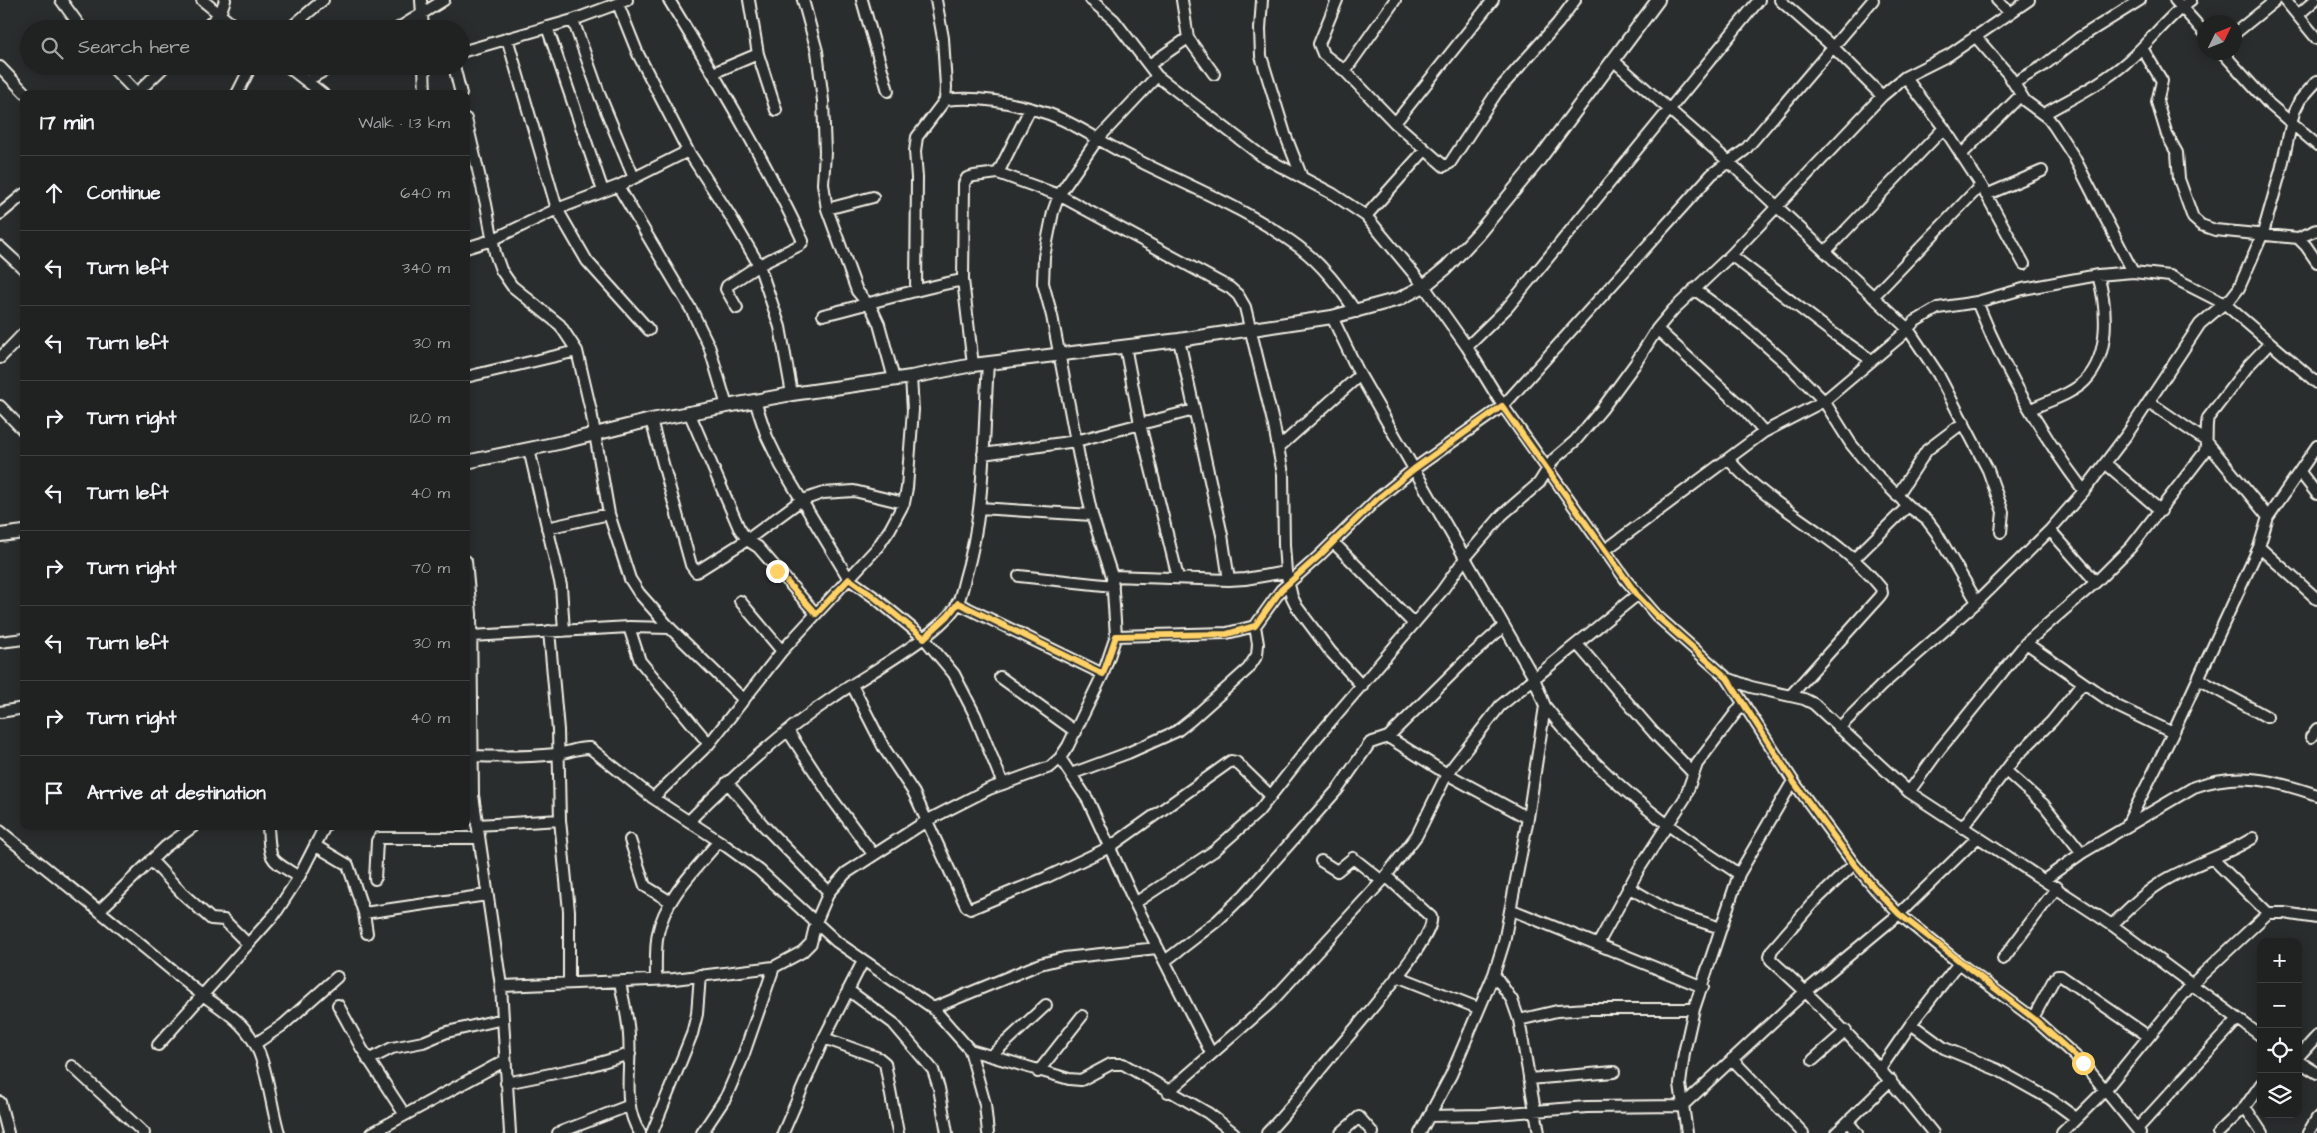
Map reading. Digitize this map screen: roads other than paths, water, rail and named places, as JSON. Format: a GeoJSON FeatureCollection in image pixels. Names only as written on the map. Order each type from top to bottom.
{"type":"FeatureCollection","features":[{"type":"Feature","properties":{"kind":"street"},"geometry":{"type":"LineString","coordinates":[[61,0],[75,20]]}},
{"type":"Feature","properties":{"kind":"street"},"geometry":{"type":"LineString","coordinates":[[202,0],[227,20]]}},
{"type":"Feature","properties":{"kind":"street"},"geometry":{"type":"LineString","coordinates":[[214,20],[220,14],[225,0]]}},
{"type":"Feature","properties":{"kind":"street"},"geometry":{"type":"LineString","coordinates":[[300,20],[323,0]]}},
{"type":"Feature","properties":{"kind":"street"},"geometry":{"type":"LineString","coordinates":[[422,0],[422,20]]}},
{"type":"Feature","properties":{"kind":"street"},"geometry":{"type":"LineString","coordinates":[[410,20],[444,0]]}},
{"type":"Feature","properties":{"kind":"street"},"geometry":{"type":"LineString","coordinates":[[669,0],[774,180],[803,241],[800,245],[759,265],[726,287],[737,308]]}},
{"type":"Feature","properties":{"kind":"street"},"geometry":{"type":"LineString","coordinates":[[749,0],[758,54],[776,110]]}},
{"type":"Feature","properties":{"kind":"street"},"geometry":{"type":"LineString","coordinates":[[803,0],[817,50],[823,100],[824,184],[827,209],[857,291],[869,305],[879,324],[894,379]]}},
{"type":"Feature","properties":{"kind":"street"},"geometry":{"type":"LineString","coordinates":[[862,0],[888,91]]}},
{"type":"Feature","properties":{"kind":"street"},"geometry":{"type":"LineString","coordinates":[[916,290],[917,178],[915,152],[917,137],[945,100],[943,38],[936,0]]}},
{"type":"Feature","properties":{"kind":"street"},"geometry":{"type":"LineString","coordinates":[[1091,0],[1114,20],[1158,76],[1263,157],[1301,175],[1348,202],[1366,216],[1424,286],[1467,347],[1502,406],[1637,595],[1657,616],[1727,678],[1793,781],[1854,864],[1899,914],[1959,963],[2033,1018],[2083,1063],[2138,1131],[2238,1019]]}},
{"type":"Feature","properties":{"kind":"street"},"geometry":{"type":"LineString","coordinates":[[1182,0],[1188,38],[1214,74]]}},
{"type":"Feature","properties":{"kind":"street"},"geometry":{"type":"LineString","coordinates":[[1262,0],[1261,56],[1285,134],[1301,175]]}},
{"type":"Feature","properties":{"kind":"street"},"geometry":{"type":"LineString","coordinates":[[1337,0],[1320,44],[1323,54],[1345,71],[1395,123],[1444,166],[1450,163],[1497,92],[1558,23],[1575,0]]}},
{"type":"Feature","properties":{"kind":"street"},"geometry":{"type":"LineString","coordinates":[[1345,71],[1395,0]]}},
{"type":"Feature","properties":{"kind":"street"},"geometry":{"type":"LineString","coordinates":[[1395,123],[1493,0]]}},
{"type":"Feature","properties":{"kind":"street"},"geometry":{"type":"LineString","coordinates":[[470,461],[689,412],[792,394],[973,365],[1179,340],[1332,317],[1399,299],[1424,286],[1446,268],[1477,235],[1538,161],[1658,0]]}},
{"type":"Feature","properties":{"kind":"street"},"geometry":{"type":"LineString","coordinates":[[1467,347],[1507,308],[1759,0]]}},
{"type":"Feature","properties":{"kind":"street"},"geometry":{"type":"LineString","coordinates":[[1780,0],[1882,96]]}},
{"type":"Feature","properties":{"kind":"street"},"geometry":{"type":"LineString","coordinates":[[1116,636],[1227,634],[1255,626],[1281,590],[1376,500],[1414,469],[1502,406],[1712,174],[1745,150],[1873,0]]}},
{"type":"Feature","properties":{"kind":"street"},"geometry":{"type":"LineString","coordinates":[[1997,0],[2009,12]]}},
{"type":"Feature","properties":{"kind":"street"},"geometry":{"type":"LineString","coordinates":[[1135,903],[1214,851],[1238,831],[1271,796],[1313,742],[1414,624],[1466,557],[1502,515],[1539,483],[1554,459],[1575,441],[1602,409],[1635,364],[1657,329],[1882,96],[1905,77],[1949,55],[2029,0]]}},
{"type":"Feature","properties":{"kind":"street"},"geometry":{"type":"LineString","coordinates":[[2014,83],[2043,66],[2079,38],[2140,0]]}},
{"type":"Feature","properties":{"kind":"street"},"geometry":{"type":"LineString","coordinates":[[2044,114],[2114,72],[2142,48],[2178,3],[2191,0]]}},
{"type":"Feature","properties":{"kind":"street"},"geometry":{"type":"LineString","coordinates":[[2242,28],[2276,0]]}},
{"type":"Feature","properties":{"kind":"street"},"geometry":{"type":"LineString","coordinates":[[2285,0],[2317,39]]}},
{"type":"Feature","properties":{"kind":"street"},"geometry":{"type":"LineString","coordinates":[[2298,15],[2315,0]]}},
{"type":"Feature","properties":{"kind":"street"},"geometry":{"type":"LineString","coordinates":[[470,49],[573,20],[622,2],[638,54],[688,151],[759,265],[778,320],[792,394]]}},
{"type":"Feature","properties":{"kind":"street"},"geometry":{"type":"LineString","coordinates":[[2178,3],[2197,24]]}},
{"type":"Feature","properties":{"kind":"street"},"geometry":{"type":"LineString","coordinates":[[573,20],[600,96],[634,178]]}},
{"type":"Feature","properties":{"kind":"street"},"geometry":{"type":"LineString","coordinates":[[547,27],[603,191]]}},
{"type":"Feature","properties":{"kind":"street"},"geometry":{"type":"LineString","coordinates":[[1975,36],[2032,108],[2044,114],[2054,126],[2074,157],[2133,272]]}},
{"type":"Feature","properties":{"kind":"street"},"geometry":{"type":"LineString","coordinates":[[507,38],[557,209],[586,262],[648,330]]}},
{"type":"Feature","properties":{"kind":"street"},"geometry":{"type":"LineString","coordinates":[[1149,65],[1188,38]]}},
{"type":"Feature","properties":{"kind":"street"},"geometry":{"type":"LineString","coordinates":[[2142,48],[2162,81],[2157,102],[2167,135],[2176,153],[2180,184],[2193,218],[2201,225],[2215,230],[2263,233],[2298,238],[2317,230]]}},
{"type":"Feature","properties":{"kind":"street"},"geometry":{"type":"LineString","coordinates":[[713,73],[758,54]]}},
{"type":"Feature","properties":{"kind":"street"},"geometry":{"type":"LineString","coordinates":[[2229,60],[2268,103],[2291,125],[2317,145]]}},
{"type":"Feature","properties":{"kind":"street"},"geometry":{"type":"LineString","coordinates":[[1614,61],[1729,162],[1908,329],[1938,374],[1988,470],[2003,512],[2001,532]]}},
{"type":"Feature","properties":{"kind":"street"},"geometry":{"type":"LineString","coordinates":[[0,67],[22,90]]}},
{"type":"Feature","properties":{"kind":"street"},"geometry":{"type":"LineString","coordinates":[[119,75],[133,90]]}},
{"type":"Feature","properties":{"kind":"street"},"geometry":{"type":"LineString","coordinates":[[141,90],[156,75]]}},
{"type":"Feature","properties":{"kind":"street"},"geometry":{"type":"LineString","coordinates":[[239,90],[246,75]]}},
{"type":"Feature","properties":{"kind":"street"},"geometry":{"type":"LineString","coordinates":[[298,75],[318,90]]}},
{"type":"Feature","properties":{"kind":"street"},"geometry":{"type":"LineString","coordinates":[[306,81],[317,75]]}},
{"type":"Feature","properties":{"kind":"street"},"geometry":{"type":"LineString","coordinates":[[424,75],[425,90]]}},
{"type":"Feature","properties":{"kind":"street"},"geometry":{"type":"LineString","coordinates":[[456,75],[459,90]]}},
{"type":"Feature","properties":{"kind":"street"},"geometry":{"type":"LineString","coordinates":[[501,986],[656,980],[774,967],[806,948],[814,936],[816,922],[829,892],[846,872],[928,820],[1004,784],[1050,767],[1060,758],[1076,732],[1103,674],[1116,636],[1112,581],[1092,515],[1042,272],[1052,212],[1059,196],[1097,140],[1158,76]]}},
{"type":"Feature","properties":{"kind":"street"},"geometry":{"type":"LineString","coordinates":[[1905,77],[1944,128],[1983,190],[2024,264]]}},
{"type":"Feature","properties":{"kind":"street"},"geometry":{"type":"LineString","coordinates":[[1839,728],[1881,686],[1977,602],[2050,530],[2084,491],[2105,463],[2149,402],[2200,324],[2225,304],[2239,288],[2263,233],[2281,170],[2291,125],[2300,100],[2317,80]]}},
{"type":"Feature","properties":{"kind":"street"},"geometry":{"type":"LineString","coordinates":[[1961,155],[2021,95]]}},
{"type":"Feature","properties":{"kind":"street"},"geometry":{"type":"LineString","coordinates":[[945,100],[976,99],[1030,109],[1049,114],[1077,126],[1097,140],[1269,226],[1322,266],[1356,312]]}},
{"type":"Feature","properties":{"kind":"street"},"geometry":{"type":"LineString","coordinates":[[998,173],[1030,109]]}},
{"type":"Feature","properties":{"kind":"street"},"geometry":{"type":"LineString","coordinates":[[1825,252],[1944,128]]}},
{"type":"Feature","properties":{"kind":"street"},"geometry":{"type":"LineString","coordinates":[[470,136],[486,204],[492,240],[501,270],[512,286],[560,325],[577,351],[609,514],[630,579],[639,593],[670,628],[744,700]]}},
{"type":"Feature","properties":{"kind":"street"},"geometry":{"type":"LineString","coordinates":[[1366,216],[1425,150]]}},
{"type":"Feature","properties":{"kind":"street"},"geometry":{"type":"LineString","coordinates":[[470,247],[492,240],[557,209],[618,186],[688,151]]}},
{"type":"Feature","properties":{"kind":"street"},"geometry":{"type":"LineString","coordinates":[[1873,297],[1983,190],[2042,171]]}},
{"type":"Feature","properties":{"kind":"street"},"geometry":{"type":"LineString","coordinates":[[973,365],[963,280],[964,184],[967,178],[998,173],[1059,196],[1230,288],[1238,295],[1245,307],[1278,448],[1282,474],[1288,583],[1297,607],[1309,624],[1362,686]]}},
{"type":"Feature","properties":{"kind":"street"},"geometry":{"type":"LineString","coordinates":[[618,186],[692,311],[709,346],[726,406]]}},
{"type":"Feature","properties":{"kind":"street"},"geometry":{"type":"LineString","coordinates":[[827,209],[873,196]]}},
{"type":"Feature","properties":{"kind":"street"},"geometry":{"type":"LineString","coordinates":[[0,214],[20,197]]}},
{"type":"Feature","properties":{"kind":"street"},"geometry":{"type":"LineString","coordinates":[[2298,238],[2317,262]]}},
{"type":"Feature","properties":{"kind":"street"},"geometry":{"type":"LineString","coordinates":[[0,247],[20,265]]}},
{"type":"Feature","properties":{"kind":"street"},"geometry":{"type":"LineString","coordinates":[[1730,255],[1871,360]]}},
{"type":"Feature","properties":{"kind":"street"},"geometry":{"type":"LineString","coordinates":[[1604,551],[1729,460],[1764,432],[1824,401],[1924,314],[1938,308],[1976,302],[2023,289],[2098,275],[2133,272],[2170,276],[2225,304],[2269,344],[2317,383]]}},
{"type":"Feature","properties":{"kind":"street"},"geometry":{"type":"LineString","coordinates":[[2031,410],[2076,388],[2086,380],[2095,365],[2103,338],[2105,319],[2098,275]]}},
{"type":"Feature","properties":{"kind":"street"},"geometry":{"type":"LineString","coordinates":[[823,315],[869,305],[916,290],[963,280]]}},
{"type":"Feature","properties":{"kind":"street"},"geometry":{"type":"LineString","coordinates":[[1694,289],[1751,332],[1824,401],[1851,444],[1897,496],[1927,520],[1977,602]]}},
{"type":"Feature","properties":{"kind":"street"},"geometry":{"type":"LineString","coordinates":[[1976,302],[2002,360],[2060,459],[2084,491]]}},
{"type":"Feature","properties":{"kind":"street"},"geometry":{"type":"LineString","coordinates":[[1332,317],[1360,375],[1534,678],[1544,706],[1562,728],[1627,794],[1739,874]]}},
{"type":"Feature","properties":{"kind":"street"},"geometry":{"type":"LineString","coordinates":[[1657,329],[1738,404],[1764,432]]}},
{"type":"Feature","properties":{"kind":"street"},"geometry":{"type":"LineString","coordinates":[[0,358],[20,337]]}},
{"type":"Feature","properties":{"kind":"street"},"geometry":{"type":"LineString","coordinates":[[1179,340],[1222,535],[1228,580]]}},
{"type":"Feature","properties":{"kind":"street"},"geometry":{"type":"LineString","coordinates":[[1909,792],[1940,750],[2026,643],[2096,582],[2131,547],[2161,510],[2204,453],[2208,418],[2248,366],[2269,344]]}},
{"type":"Feature","properties":{"kind":"street"},"geometry":{"type":"LineString","coordinates":[[1125,346],[1140,424],[1178,578]]}},
{"type":"Feature","properties":{"kind":"street"},"geometry":{"type":"LineString","coordinates":[[470,376],[577,351]]}},
{"type":"Feature","properties":{"kind":"street"},"geometry":{"type":"LineString","coordinates":[[689,821],[727,782],[788,731],[852,685],[924,638],[948,616],[958,603],[978,524],[988,364]]}},
{"type":"Feature","properties":{"kind":"street"},"geometry":{"type":"LineString","coordinates":[[1278,448],[1360,375]]}},
{"type":"Feature","properties":{"kind":"street"},"geometry":{"type":"LineString","coordinates":[[653,798],[710,744],[782,652],[877,548],[904,503],[907,488],[912,430],[911,376]]}},
{"type":"Feature","properties":{"kind":"street"},"geometry":{"type":"LineString","coordinates":[[755,401],[767,437],[800,501],[849,579],[924,638],[954,674],[963,689],[1004,784]]}},
{"type":"Feature","properties":{"kind":"street"},"geometry":{"type":"LineString","coordinates":[[2149,402],[2206,441],[2268,518]]}},
{"type":"Feature","properties":{"kind":"street"},"geometry":{"type":"LineString","coordinates":[[0,406],[20,427]]}},
{"type":"Feature","properties":{"kind":"street"},"geometry":{"type":"LineString","coordinates":[[983,454],[1110,433],[1194,410]]}},
{"type":"Feature","properties":{"kind":"street"},"geometry":{"type":"LineString","coordinates":[[689,412],[732,514],[747,540],[758,547],[816,614]]}},
{"type":"Feature","properties":{"kind":"street"},"geometry":{"type":"LineString","coordinates":[[651,420],[693,570],[696,572],[747,540],[800,501],[823,493],[854,491],[904,503]]}},
{"type":"Feature","properties":{"kind":"street"},"geometry":{"type":"LineString","coordinates":[[1897,496],[1927,450],[1964,422]]}},
{"type":"Feature","properties":{"kind":"street"},"geometry":{"type":"LineString","coordinates":[[2126,827],[2173,733],[2259,547],[2268,518],[2317,446]]}},
{"type":"Feature","properties":{"kind":"street"},"geometry":{"type":"LineString","coordinates":[[529,449],[561,586],[564,631]]}},
{"type":"Feature","properties":{"kind":"street"},"geometry":{"type":"LineString","coordinates":[[1729,460],[1746,479],[1854,559],[1876,582],[1882,592],[1791,695]]}},
{"type":"Feature","properties":{"kind":"street"},"geometry":{"type":"LineString","coordinates":[[2105,463],[2161,510]]}},
{"type":"Feature","properties":{"kind":"street"},"geometry":{"type":"LineString","coordinates":[[2300,472],[2317,494]]}},
{"type":"Feature","properties":{"kind":"street"},"geometry":{"type":"LineString","coordinates":[[1854,559],[1908,506]]}},
{"type":"Feature","properties":{"kind":"street"},"geometry":{"type":"LineString","coordinates":[[978,508],[1092,515]]}},
{"type":"Feature","properties":{"kind":"street"},"geometry":{"type":"LineString","coordinates":[[547,528],[609,514]]}},
{"type":"Feature","properties":{"kind":"street"},"geometry":{"type":"LineString","coordinates":[[2050,530],[2096,582]]}},
{"type":"Feature","properties":{"kind":"street"},"geometry":{"type":"LineString","coordinates":[[0,535],[20,532]]}},
{"type":"Feature","properties":{"kind":"street"},"geometry":{"type":"LineString","coordinates":[[1333,542],[1414,624]]}},
{"type":"Feature","properties":{"kind":"street"},"geometry":{"type":"LineString","coordinates":[[2259,547],[2317,600]]}},
{"type":"Feature","properties":{"kind":"street"},"geometry":{"type":"LineString","coordinates":[[1018,576],[1112,581],[1178,578],[1245,580],[1286,572]]}},
{"type":"Feature","properties":{"kind":"street"},"geometry":{"type":"LineString","coordinates":[[1168,1092],[1211,1052],[1270,1003],[1384,878],[1417,835],[1448,774],[1500,706],[1637,595]]}},
{"type":"Feature","properties":{"kind":"street"},"geometry":{"type":"LineString","coordinates":[[740,601],[782,652]]}},
{"type":"Feature","properties":{"kind":"street"},"geometry":{"type":"LineString","coordinates":[[958,603],[1103,674]]}},
{"type":"Feature","properties":{"kind":"street"},"geometry":{"type":"LineString","coordinates":[[470,625],[470,654]]}},
{"type":"Feature","properties":{"kind":"street"},"geometry":{"type":"LineString","coordinates":[[1071,774],[1128,754],[1177,731],[1191,720],[1248,669],[1256,655],[1258,644],[1255,626]]}},
{"type":"Feature","properties":{"kind":"street"},"geometry":{"type":"LineString","coordinates":[[1165,961],[1217,920],[1245,894],[1338,789],[1370,743],[1388,737],[1468,658],[1504,626]]}},
{"type":"Feature","properties":{"kind":"street"},"geometry":{"type":"LineString","coordinates":[[471,636],[549,630],[564,631],[629,627],[670,628]]}},
{"type":"Feature","properties":{"kind":"street"},"geometry":{"type":"LineString","coordinates":[[629,627],[644,667],[710,744]]}},
{"type":"Feature","properties":{"kind":"street"},"geometry":{"type":"LineString","coordinates":[[549,630],[558,754],[560,820],[569,911],[569,983]]}},
{"type":"Feature","properties":{"kind":"street"},"geometry":{"type":"LineString","coordinates":[[0,642],[20,640]]}},
{"type":"Feature","properties":{"kind":"street"},"geometry":{"type":"LineString","coordinates":[[2026,643],[2117,706],[2173,733]]}},
{"type":"Feature","properties":{"kind":"street"},"geometry":{"type":"LineString","coordinates":[[1577,644],[1654,733],[1693,773]]}},
{"type":"Feature","properties":{"kind":"street"},"geometry":{"type":"LineString","coordinates":[[1000,678],[1076,732]]}},
{"type":"Feature","properties":{"kind":"street"},"geometry":{"type":"LineString","coordinates":[[1727,678],[1751,687],[1791,695],[1814,704],[1909,792],[2112,924],[2257,1033]]}},
{"type":"Feature","properties":{"kind":"street"},"geometry":{"type":"LineString","coordinates":[[2198,679],[2267,718]]}},
{"type":"Feature","properties":{"kind":"street"},"geometry":{"type":"LineString","coordinates":[[1962,828],[2025,747],[2052,721],[2083,683]]}},
{"type":"Feature","properties":{"kind":"street"},"geometry":{"type":"LineString","coordinates":[[852,685],[884,748],[914,793],[966,906],[970,909],[1045,878],[1110,847],[1231,761],[1236,762],[1271,796]]}},
{"type":"Feature","properties":{"kind":"street"},"geometry":{"type":"LineString","coordinates":[[470,700],[472,756],[470,794],[479,838],[501,986],[504,1061],[510,1133]]}},
{"type":"Feature","properties":{"kind":"street"},"geometry":{"type":"LineString","coordinates":[[1598,944],[1628,887],[1685,798],[1697,764],[1743,703]]}},
{"type":"Feature","properties":{"kind":"street"},"geometry":{"type":"LineString","coordinates":[[1420,1133],[1451,1075],[1494,974],[1504,942],[1512,910],[1516,874],[1528,818],[1544,706]]}},
{"type":"Feature","properties":{"kind":"street"},"geometry":{"type":"LineString","coordinates":[[0,712],[20,709]]}},
{"type":"Feature","properties":{"kind":"street"},"geometry":{"type":"LineString","coordinates":[[788,731],[833,800],[873,854]]}},
{"type":"Feature","properties":{"kind":"street"},"geometry":{"type":"LineString","coordinates":[[1388,737],[1448,774],[1528,818]]}},
{"type":"Feature","properties":{"kind":"street"},"geometry":{"type":"LineString","coordinates":[[472,756],[503,757],[558,754],[583,747],[590,748],[653,798],[719,841],[759,870],[830,936],[863,961],[933,1008],[970,1050],[985,1104],[988,1133]]}},
{"type":"Feature","properties":{"kind":"street"},"geometry":{"type":"LineString","coordinates":[[1060,758],[1088,800],[1135,903],[1211,1052]]}},
{"type":"Feature","properties":{"kind":"street"},"geometry":{"type":"LineString","coordinates":[[2006,771],[2044,805],[2082,853]]}},
{"type":"Feature","properties":{"kind":"street"},"geometry":{"type":"LineString","coordinates":[[2044,880],[2082,853],[2194,787],[2228,778],[2250,777],[2286,784],[2317,794]]}},
{"type":"Feature","properties":{"kind":"street"},"geometry":{"type":"LineString","coordinates":[[1688,1133],[1682,1106],[1680,1084],[1684,1053],[1694,1009],[1703,987],[1739,874],[1793,781]]}},
{"type":"Feature","properties":{"kind":"street"},"geometry":{"type":"LineString","coordinates":[[727,782],[764,826],[829,892]]}},
{"type":"Feature","properties":{"kind":"street"},"geometry":{"type":"LineString","coordinates":[[477,826],[560,820]]}},
{"type":"Feature","properties":{"kind":"street"},"geometry":{"type":"LineString","coordinates":[[100,910],[134,880],[151,860],[189,830]]}},
{"type":"Feature","properties":{"kind":"street"},"geometry":{"type":"LineString","coordinates":[[268,830],[272,860],[299,878]]}},
{"type":"Feature","properties":{"kind":"street"},"geometry":{"type":"LineString","coordinates":[[158,1045],[275,914],[299,878],[324,830]]}},
{"type":"Feature","properties":{"kind":"street"},"geometry":{"type":"LineString","coordinates":[[0,831],[100,910],[202,995],[231,1015],[246,1029],[255,1044],[279,1133]]}},
{"type":"Feature","properties":{"kind":"street"},"geometry":{"type":"LineString","coordinates":[[375,879],[377,841],[379,838],[479,838]]}},
{"type":"Feature","properties":{"kind":"street"},"geometry":{"type":"LineString","coordinates":[[1429,1116],[1482,1115],[1536,1109],[1682,1106],[1806,991],[1899,914],[1978,838]]}},
{"type":"Feature","properties":{"kind":"street"},"geometry":{"type":"LineString","coordinates":[[2112,924],[2164,881],[2213,859],[2253,838]]}},
{"type":"Feature","properties":{"kind":"street"},"geometry":{"type":"LineString","coordinates":[[630,840],[645,886],[671,902]]}},
{"type":"Feature","properties":{"kind":"street"},"geometry":{"type":"LineString","coordinates":[[656,980],[658,934],[671,902],[719,841]]}},
{"type":"Feature","properties":{"kind":"street"},"geometry":{"type":"LineString","coordinates":[[316,846],[348,866],[364,913],[367,933]]}},
{"type":"Feature","properties":{"kind":"street"},"geometry":{"type":"LineString","coordinates":[[1267,1133],[1374,1007],[1411,958],[1432,921],[1424,911],[1384,878],[1353,858],[1336,871],[1321,861]]}},
{"type":"Feature","properties":{"kind":"street"},"geometry":{"type":"LineString","coordinates":[[2213,859],[2268,913],[2316,917]]}},
{"type":"Feature","properties":{"kind":"street"},"geometry":{"type":"LineString","coordinates":[[151,860],[182,893],[211,919],[224,920],[248,944]]}},
{"type":"Feature","properties":{"kind":"street"},"geometry":{"type":"LineString","coordinates":[[1854,864],[1811,905],[1772,950],[1771,960],[1806,991],[1846,1031],[1891,1080],[1933,1133]]}},
{"type":"Feature","properties":{"kind":"street"},"geometry":{"type":"LineString","coordinates":[[1628,887],[1672,912],[1721,928]]}},
{"type":"Feature","properties":{"kind":"street"},"geometry":{"type":"LineString","coordinates":[[2003,959],[2057,887]]}},
{"type":"Feature","properties":{"kind":"street"},"geometry":{"type":"LineString","coordinates":[[364,913],[488,895]]}},
{"type":"Feature","properties":{"kind":"street"},"geometry":{"type":"LineString","coordinates":[[1512,910],[1703,987]]}},
{"type":"Feature","properties":{"kind":"street"},"geometry":{"type":"LineString","coordinates":[[2062,1133],[2105,1090],[2192,984],[2268,913]]}},
{"type":"Feature","properties":{"kind":"street"},"geometry":{"type":"LineString","coordinates":[[933,1008],[1040,964],[1064,958],[1157,948]]}},
{"type":"Feature","properties":{"kind":"street"},"geometry":{"type":"LineString","coordinates":[[783,1133],[824,1038],[863,961]]}},
{"type":"Feature","properties":{"kind":"street"},"geometry":{"type":"LineString","coordinates":[[1880,1069],[1910,1024],[1959,963]]}},
{"type":"Feature","properties":{"kind":"street"},"geometry":{"type":"LineString","coordinates":[[702,1133],[726,1096],[741,1062],[774,967]]}},
{"type":"Feature","properties":{"kind":"street"},"geometry":{"type":"LineString","coordinates":[[1494,974],[1512,1000],[1519,1020],[1539,1133]]}},
{"type":"Feature","properties":{"kind":"street"},"geometry":{"type":"LineString","coordinates":[[652,1133],[692,1034],[697,1014],[700,975]]}},
{"type":"Feature","properties":{"kind":"street"},"geometry":{"type":"LineString","coordinates":[[1397,976],[1478,1008]]}},
{"type":"Feature","properties":{"kind":"street"},"geometry":{"type":"LineString","coordinates":[[2033,1018],[2053,981],[2057,976],[2061,976],[2148,1036]]}},
{"type":"Feature","properties":{"kind":"street"},"geometry":{"type":"LineString","coordinates":[[255,1044],[283,1025],[337,977]]}},
{"type":"Feature","properties":{"kind":"street"},"geometry":{"type":"LineString","coordinates":[[620,982],[629,1035],[628,1106],[633,1122],[640,1133]]}},
{"type":"Feature","properties":{"kind":"street"},"geometry":{"type":"LineString","coordinates":[[848,990],[893,1024],[932,1070],[939,1088],[947,1133]]}},
{"type":"Feature","properties":{"kind":"street"},"geometry":{"type":"LineString","coordinates":[[338,1005],[368,1060],[405,1115]]}},
{"type":"Feature","properties":{"kind":"street"},"geometry":{"type":"LineString","coordinates":[[991,1056],[1046,1005]]}},
{"type":"Feature","properties":{"kind":"street"},"geometry":{"type":"LineString","coordinates":[[1519,1020],[1557,1011],[1588,1009],[1694,1009]]}},
{"type":"Feature","properties":{"kind":"street"},"geometry":{"type":"LineString","coordinates":[[1038,1072],[1082,1016]]}},
{"type":"Feature","properties":{"kind":"street"},"geometry":{"type":"LineString","coordinates":[[368,1060],[392,1048],[424,1042],[448,1032],[503,1020]]}},
{"type":"Feature","properties":{"kind":"street"},"geometry":{"type":"LineString","coordinates":[[1910,1024],[1944,1048],[1998,1070],[2050,1099],[2076,1118]]}},
{"type":"Feature","properties":{"kind":"street"},"geometry":{"type":"LineString","coordinates":[[1813,1060],[1846,1031]]}},
{"type":"Feature","properties":{"kind":"street"},"geometry":{"type":"LineString","coordinates":[[2302,1053],[2317,1036]]}},
{"type":"Feature","properties":{"kind":"street"},"geometry":{"type":"LineString","coordinates":[[824,1038],[879,1058],[885,1063],[898,1133]]}},
{"type":"Feature","properties":{"kind":"street"},"geometry":{"type":"LineString","coordinates":[[970,1050],[1038,1072],[1080,1080],[1118,1062],[1208,1113],[1234,1133]]}},
{"type":"Feature","properties":{"kind":"street"},"geometry":{"type":"LineString","coordinates":[[506,1082],[577,1069],[630,1054]]}},
{"type":"Feature","properties":{"kind":"street"},"geometry":{"type":"LineString","coordinates":[[1732,1059],[1804,1133]]}},
{"type":"Feature","properties":{"kind":"street"},"geometry":{"type":"LineString","coordinates":[[372,1133],[504,1061]]}},
{"type":"Feature","properties":{"kind":"street"},"geometry":{"type":"LineString","coordinates":[[2302,1064],[2317,1073]]}},
{"type":"Feature","properties":{"kind":"street"},"geometry":{"type":"LineString","coordinates":[[72,1066],[144,1133]]}},
{"type":"Feature","properties":{"kind":"street"},"geometry":{"type":"LineString","coordinates":[[1529,1079],[1614,1072]]}},
{"type":"Feature","properties":{"kind":"street"},"geometry":{"type":"LineString","coordinates":[[1836,1133],[1849,1123],[1891,1080]]}},
{"type":"Feature","properties":{"kind":"street"},"geometry":{"type":"LineString","coordinates":[[2218,1133],[2245,1107],[2257,1090]]}},
{"type":"Feature","properties":{"kind":"street"},"geometry":{"type":"LineString","coordinates":[[0,1102],[8,1133]]}},
{"type":"Feature","properties":{"kind":"street"},"geometry":{"type":"LineString","coordinates":[[558,1133],[628,1106]]}},
{"type":"Feature","properties":{"kind":"street"},"geometry":{"type":"LineString","coordinates":[[2245,1107],[2262,1133]]}},
{"type":"Feature","properties":{"kind":"street"},"geometry":{"type":"LineString","coordinates":[[1341,1133],[1358,1117],[1373,1133]]}},
{"type":"Feature","properties":{"kind":"street"},"geometry":{"type":"LineString","coordinates":[[2308,1133],[2317,1118]]}},
{"type":"Feature","properties":{"kind":"street"},"geometry":{"type":"LineString","coordinates":[[1849,1123],[1857,1133]]}}]}
